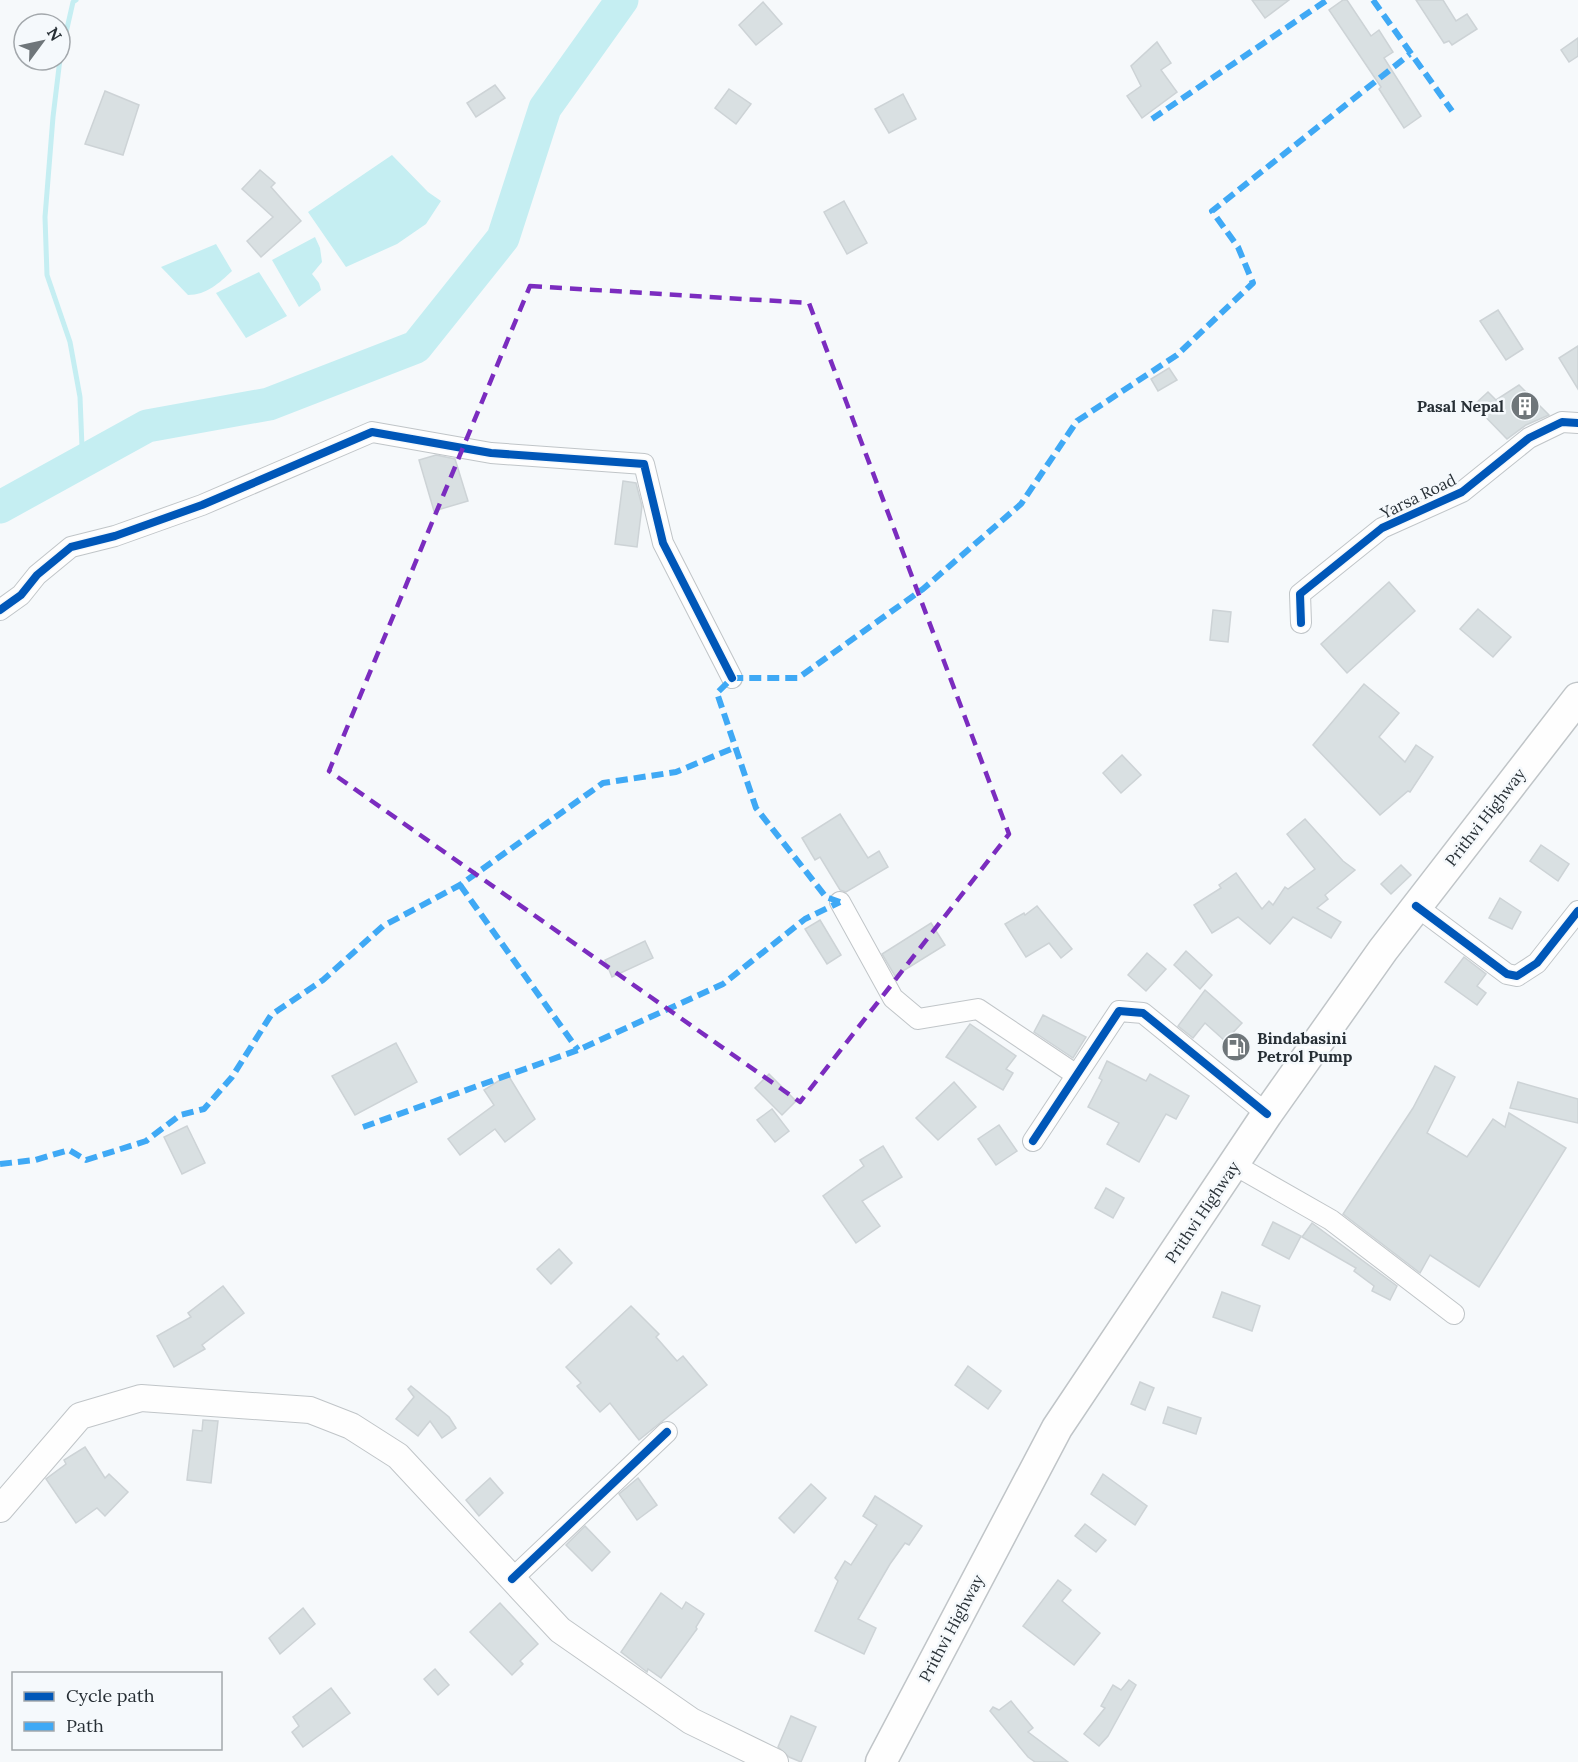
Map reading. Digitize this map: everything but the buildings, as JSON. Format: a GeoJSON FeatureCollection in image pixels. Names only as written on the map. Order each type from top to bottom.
{"type":"FeatureCollection","features":[{"type":"Feature","properties":{"kind":"highway","name":"Prithvi Highway"},"geometry":{"type":"LineString","coordinates":[[881,1762],[1057,1428],[1267,1114],[1416,906],[1578,698]]}},
{"type":"Feature","properties":{"kind":"main road"},"geometry":{"type":"LineString","coordinates":[[0,1509],[80,1416],[141,1398],[310,1410],[351,1426],[398,1456],[560,1630],[691,1721],[775,1762]]}},
{"type":"Feature","properties":{"kind":"street","name":"Yarsa Road"},"geometry":{"type":"LineString","coordinates":[[1301,623],[1300,594],[1382,528],[1461,492],[1529,438],[1563,422],[1578,423]]}},
{"type":"Feature","properties":{"kind":"street"},"geometry":{"type":"LineString","coordinates":[[0,610],[21,595],[37,575],[71,547],[115,536],[202,506],[372,432],[491,453],[644,464],[663,543],[732,678]]}},
{"type":"Feature","properties":{"kind":"street"},"geometry":{"type":"LineString","coordinates":[[840,902],[893,998],[905,1010],[918,1019],[978,1009],[1075,1074]]}},
{"type":"Feature","properties":{"kind":"street"},"geometry":{"type":"LineString","coordinates":[[1416,906],[1507,974],[1517,976],[1537,963],[1578,911]]}},
{"type":"Feature","properties":{"kind":"street"},"geometry":{"type":"LineString","coordinates":[[1033,1141],[1075,1074],[1119,1011],[1143,1013],[1267,1114]]}},
{"type":"Feature","properties":{"kind":"street"},"geometry":{"type":"LineString","coordinates":[[1233,1164],[1331,1220],[1454,1314]]}},
{"type":"Feature","properties":{"kind":"street"},"geometry":{"type":"LineString","coordinates":[[512,1579],[667,1432]]}},
{"type":"Feature","properties":{"kind":"highlighted area"},"geometry":{"type":"Polygon","coordinates":[[[530,286],[809,303],[1009,834],[800,1102],[329,771],[530,286]]]}},
{"type":"Feature","properties":{"kind":"water"},"geometry":{"type":"Polygon","coordinates":[[[392,155],[428,192],[441,201],[426,224],[397,244],[346,267],[308,212],[392,155]]]}},
{"type":"Feature","properties":{"kind":"water"},"geometry":{"type":"Polygon","coordinates":[[[315,237],[320,248],[322,262],[312,274],[321,290],[299,307],[272,260],[315,237]]]}},
{"type":"Feature","properties":{"kind":"water"},"geometry":{"type":"Polygon","coordinates":[[[216,244],[232,271],[207,291],[188,295],[161,267],[216,244]]]}},
{"type":"Feature","properties":{"kind":"water"},"geometry":{"type":"Polygon","coordinates":[[[259,272],[287,316],[246,338],[216,293],[259,272]]]}},
{"type":"Feature","properties":{"kind":"waterway"},"geometry":{"type":"LineString","coordinates":[[44,483],[82,447],[80,397],[70,342],[47,275],[45,217],[60,59],[73,2],[76,0]]}},
{"type":"Feature","properties":{"kind":"waterway"},"geometry":{"type":"LineString","coordinates":[[0,507],[147,426],[269,404],[416,347],[503,238],[545,108],[622,0]]}},
{"type":"Feature","properties":{"kind":"marked path"},"geometry":{"type":"LineString","coordinates":[[1152,119],[1327,0]]}},
{"type":"Feature","properties":{"kind":"marked path"},"geometry":{"type":"LineString","coordinates":[[1373,0],[1452,111]]}},
{"type":"Feature","properties":{"kind":"marked path"},"geometry":{"type":"LineString","coordinates":[[840,902],[826,897],[756,808],[717,693],[732,678],[798,678],[923,589],[1021,504],[1077,421],[1177,355],[1253,283],[1238,247],[1212,211],[1410,54]]}},
{"type":"Feature","properties":{"kind":"marked path"},"geometry":{"type":"LineString","coordinates":[[0,1164],[35,1160],[69,1150],[86,1160],[146,1141],[180,1115],[204,1109],[232,1077],[271,1015],[323,980],[383,926],[460,885],[603,783],[676,772],[736,747]]}},
{"type":"Feature","properties":{"kind":"marked path"},"geometry":{"type":"LineString","coordinates":[[460,885],[578,1050]]}},
{"type":"Feature","properties":{"kind":"marked path"},"geometry":{"type":"LineString","coordinates":[[363,1127],[578,1050],[723,984],[805,919],[840,902]]}},
{"type":"Feature","properties":{"kind":"cycle path"},"geometry":{"type":"LineString","coordinates":[[1301,623],[1300,594],[1382,528],[1462,492],[1529,438],[1562,422],[1578,423]]}},
{"type":"Feature","properties":{"kind":"cycle path"},"geometry":{"type":"LineString","coordinates":[[0,610],[21,595],[37,575],[71,547],[115,536],[202,505],[372,432],[491,453],[644,464],[663,543],[732,678]]}},
{"type":"Feature","properties":{"kind":"cycle path"},"geometry":{"type":"LineString","coordinates":[[1416,906],[1507,974],[1517,976],[1537,963],[1578,911]]}},
{"type":"Feature","properties":{"kind":"cycle path"},"geometry":{"type":"LineString","coordinates":[[1033,1141],[1119,1011],[1143,1013],[1267,1114]]}},
{"type":"Feature","properties":{"kind":"cycle path"},"geometry":{"type":"LineString","coordinates":[[512,1579],[667,1432]]}},
{"type":"Feature","properties":{"kind":"place","name":"Pasal Nepal"},"geometry":{"type":"Point","coordinates":[1525,406]}},
{"type":"Feature","properties":{"kind":"place","name":"Bindabasini Petrol Pump"},"geometry":{"type":"Point","coordinates":[1236,1047]}}]}
